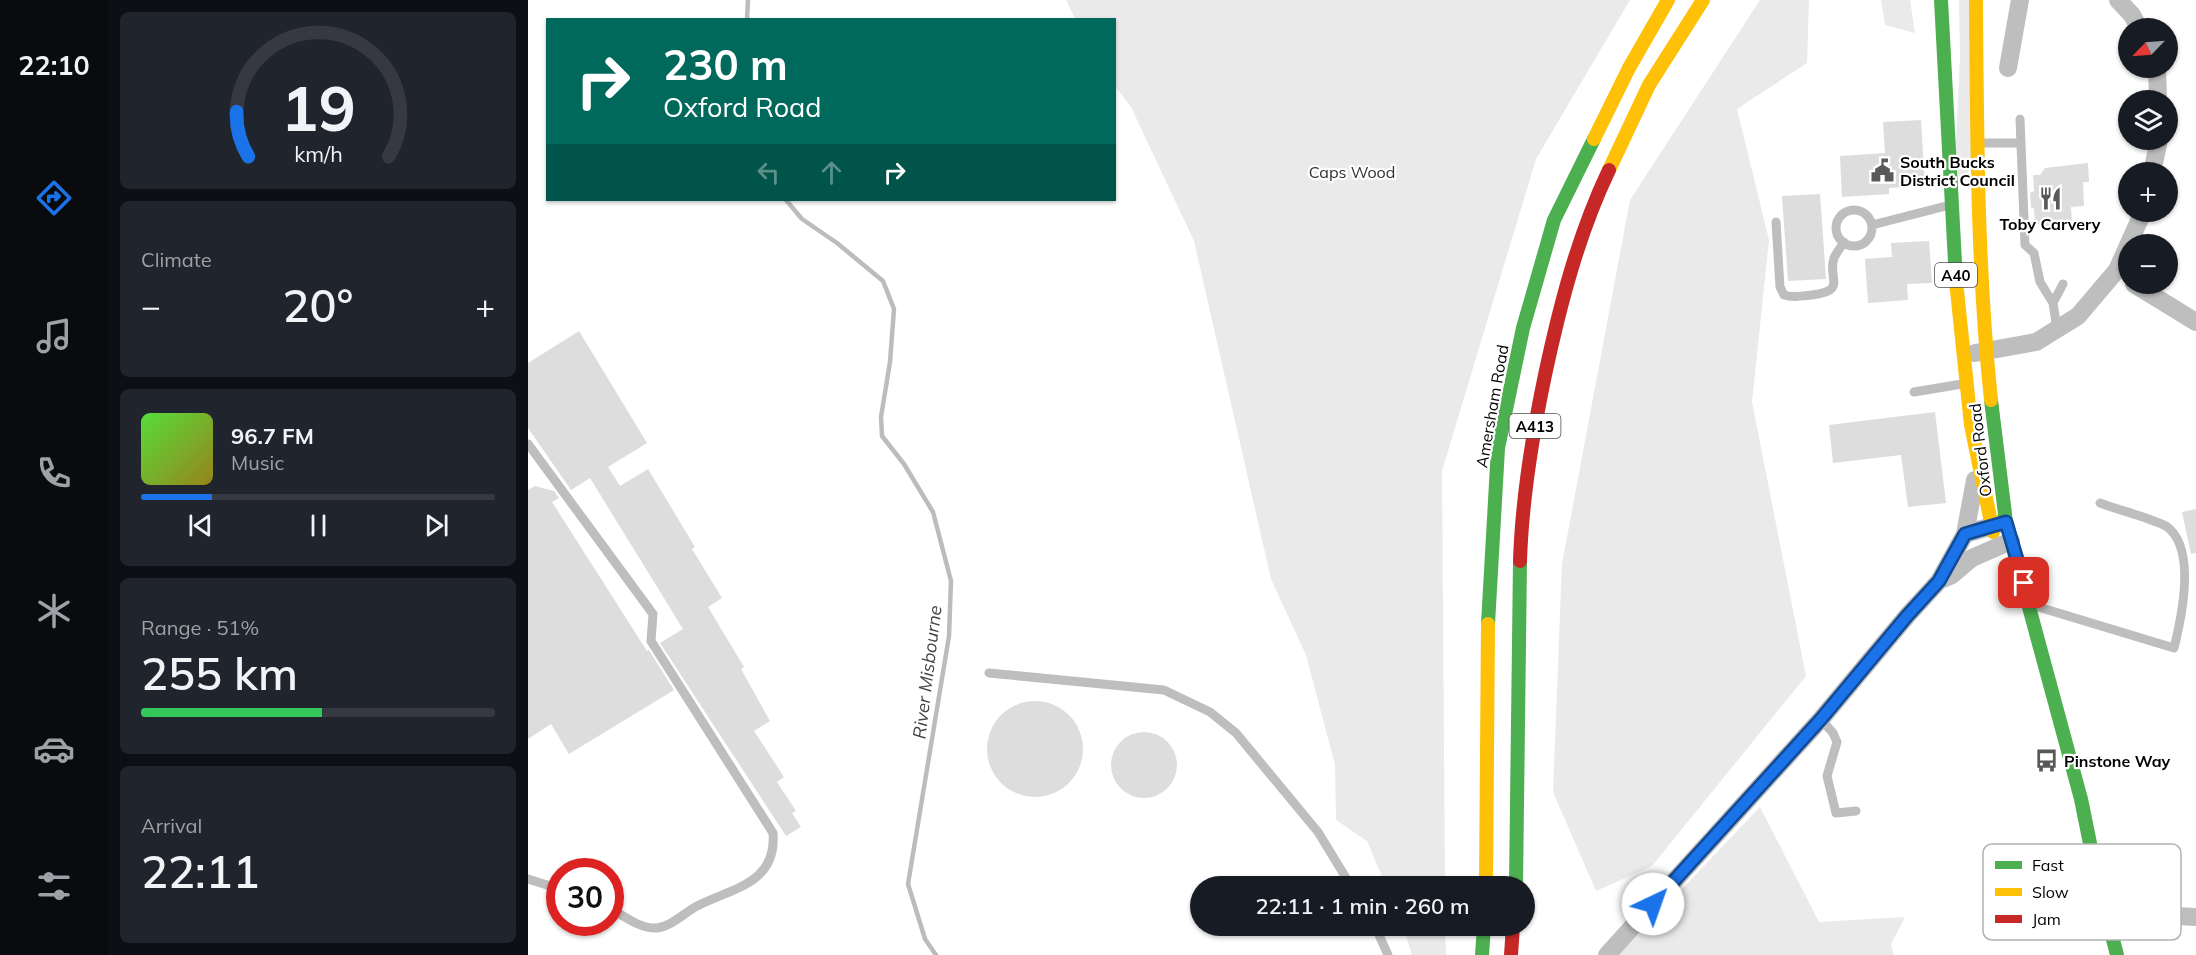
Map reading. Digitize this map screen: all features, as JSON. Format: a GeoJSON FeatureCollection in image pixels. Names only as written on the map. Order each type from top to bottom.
{"type":"FeatureCollection","features":[{"type":"Feature","properties":{"kind":"main road","name":"Amersham Road"},"geometry":{"type":"LineString","coordinates":[[1486,876],[1488,595],[1498,448],[1523,328],[1554,220],[1629,68],[1668,0]]}},
{"type":"Feature","properties":{"kind":"main road","name":"A413"},"geometry":{"type":"LineString","coordinates":[[1516,876],[1521,533],[1532,443],[1554,334],[1569,276],[1592,206],[1649,85],[1703,0]]}},
{"type":"Feature","properties":{"kind":"main road","name":"A40"},"geometry":{"type":"LineString","coordinates":[[1941,0],[1964,384],[1977,468],[1999,524]]}},
{"type":"Feature","properties":{"kind":"main road","name":"Oxford Road"},"geometry":{"type":"LineString","coordinates":[[1976,0],[1977,143],[1986,351],[1997,457],[1999,524],[2004,551],[2030,604],[2081,800],[2090,844]]}},
{"type":"Feature","properties":{"kind":"main road"},"geometry":{"type":"LineString","coordinates":[[1952,204],[1979,190]]}},
{"type":"Feature","properties":{"kind":"main road","name":"A40"},"geometry":{"type":"LineString","coordinates":[[2013,602],[2069,797],[2085,844]]}},
{"type":"Feature","properties":{"kind":"main road"},"geometry":{"type":"LineString","coordinates":[[1482,955],[1483,936]]}},
{"type":"Feature","properties":{"kind":"main road"},"geometry":{"type":"LineString","coordinates":[[1511,955],[1512,936]]}},
{"type":"Feature","properties":{"kind":"main road","name":"Oxford Road"},"geometry":{"type":"LineString","coordinates":[[2113,940],[2117,955]]}},
{"type":"Feature","properties":{"kind":"street"},"geometry":{"type":"LineString","coordinates":[[2008,68],[2020,0]]}},
{"type":"Feature","properties":{"kind":"street"},"geometry":{"type":"LineString","coordinates":[[2118,0],[2134,18]]}},
{"type":"Feature","properties":{"kind":"street"},"geometry":{"type":"LineString","coordinates":[[1962,355],[2036,342],[2078,316],[2118,280]]}},
{"type":"Feature","properties":{"kind":"street"},"geometry":{"type":"LineString","coordinates":[[2150,294],[2196,322]]}},
{"type":"Feature","properties":{"kind":"street"},"geometry":{"type":"LineString","coordinates":[[1607,955],[1821,719],[1939,581],[1965,534],[1977,468]]}},
{"type":"Feature","properties":{"kind":"street"},"geometry":{"type":"LineString","coordinates":[[1965,534],[1999,524]]}},
{"type":"Feature","properties":{"kind":"street"},"geometry":{"type":"LineString","coordinates":[[1939,581],[1972,558],[2004,551]]}},
{"type":"Feature","properties":{"kind":"street"},"geometry":{"type":"LineString","coordinates":[[2181,916],[2196,917]]}},
{"type":"Feature","properties":{"kind":"lane"},"geometry":{"type":"LineString","coordinates":[[2020,119],[2025,245],[2034,253],[2040,282],[2053,303],[2057,329]]}},
{"type":"Feature","properties":{"kind":"lane"},"geometry":{"type":"LineString","coordinates":[[1977,143],[2021,143]]}},
{"type":"Feature","properties":{"kind":"lane"},"geometry":{"type":"LineString","coordinates":[[1872,225],[1952,204]]}},
{"type":"Feature","properties":{"kind":"lane"},"geometry":{"type":"LineString","coordinates":[[1858,210],[1863,212],[1868,216],[1872,225],[1872,233],[1865,242],[1855,245],[1844,242],[1837,232],[1838,220],[1846,212],[1858,210]]}},
{"type":"Feature","properties":{"kind":"lane"},"geometry":{"type":"LineString","coordinates":[[1776,222],[1780,287],[1784,295],[1791,297],[1827,293],[1832,289],[1834,258],[1844,242]]}},
{"type":"Feature","properties":{"kind":"lane"},"geometry":{"type":"LineString","coordinates":[[2053,303],[2063,284]]}},
{"type":"Feature","properties":{"kind":"lane"},"geometry":{"type":"LineString","coordinates":[[1914,392],[1964,384]]}},
{"type":"Feature","properties":{"kind":"lane"},"geometry":{"type":"LineString","coordinates":[[528,444],[653,614],[651,641],[773,833],[774,847],[770,859],[762,873],[752,882],[715,897],[665,926],[655,928],[642,926],[624,916]]}},
{"type":"Feature","properties":{"kind":"lane"},"geometry":{"type":"LineString","coordinates":[[2030,604],[2174,648],[2192,573],[2185,542],[2167,526],[2100,503]]}},
{"type":"Feature","properties":{"kind":"lane"},"geometry":{"type":"LineString","coordinates":[[989,673],[1164,690],[1210,712],[1236,733],[1318,831],[1345,876]]}},
{"type":"Feature","properties":{"kind":"lane"},"geometry":{"type":"LineString","coordinates":[[1821,719],[1833,733],[1837,742],[1827,776],[1836,813],[1856,811]]}},
{"type":"Feature","properties":{"kind":"lane"},"geometry":{"type":"LineString","coordinates":[[528,879],[546,884]]}},
{"type":"Feature","properties":{"kind":"lane"},"geometry":{"type":"LineString","coordinates":[[1379,936],[1388,955]]}},
{"type":"Feature","properties":{"kind":"green space","name":"Caps Wood"},"geometry":{"type":"Polygon","coordinates":[[[1066,0],[1630,0],[1536,159],[1442,471],[1445,876],[1382,876],[1367,841],[1336,820],[1335,765],[1306,655],[1271,579],[1194,241],[1131,107],[1116,87],[1116,18],[1075,18],[1066,0]]]}},
{"type":"Feature","properties":{"kind":"green space"},"geometry":{"type":"Polygon","coordinates":[[[1760,0],[1809,0],[1807,63],[1737,109],[1769,240],[1752,402],[1806,676],[1652,866],[1596,891],[1553,792],[1562,564],[1630,200],[1760,0]]]}},
{"type":"Feature","properties":{"kind":"green space"},"geometry":{"type":"Polygon","coordinates":[[[1881,0],[1910,0],[1915,33],[1885,25],[1881,0]]]}},
{"type":"Feature","properties":{"kind":"green space"},"geometry":{"type":"Polygon","coordinates":[[[1959,0],[1972,0],[1972,167],[1960,182],[1955,160],[1960,57],[1959,0]]]}},
{"type":"Feature","properties":{"kind":"green space"},"geometry":{"type":"Polygon","coordinates":[[[1760,807],[1819,922],[1905,917],[1891,944],[1894,955],[1619,955],[1760,807]]]}},
{"type":"Feature","properties":{"kind":"green space"},"geometry":{"type":"Polygon","coordinates":[[[1406,936],[1445,936],[1446,955],[1412,955],[1406,936]]]}},
{"type":"Feature","properties":{"kind":"building","name":"South Bucks District Council"},"geometry":{"type":"Polygon","coordinates":[[[1921,120],[1925,186],[1889,188],[1889,194],[1842,197],[1840,156],[1885,153],[1883,122],[1921,120]]]}},
{"type":"Feature","properties":{"kind":"building"},"geometry":{"type":"Polygon","coordinates":[[[2088,163],[2089,182],[2083,182],[2084,206],[2071,207],[2072,222],[2065,223],[2060,231],[2047,231],[2041,224],[2035,224],[2030,193],[2034,191],[2033,175],[2040,175],[2045,168],[2088,163]]]}},
{"type":"Feature","properties":{"kind":"building"},"geometry":{"type":"Polygon","coordinates":[[[1820,194],[1826,279],[1788,281],[1782,196],[1820,194]]]}},
{"type":"Feature","properties":{"kind":"building"},"geometry":{"type":"Polygon","coordinates":[[[1929,241],[1932,283],[1907,284],[1908,300],[1868,303],[1865,259],[1892,257],[1891,243],[1929,241]]]}},
{"type":"Feature","properties":{"kind":"building"},"geometry":{"type":"Polygon","coordinates":[[[579,331],[647,443],[608,467],[620,486],[648,469],[695,547],[692,549],[722,598],[708,607],[744,667],[741,669],[770,721],[754,731],[784,777],[777,782],[796,811],[792,813],[801,827],[786,836],[660,643],[683,629],[590,478],[571,490],[528,428],[528,363],[579,331]]]}},
{"type":"Feature","properties":{"kind":"building"},"geometry":{"type":"Polygon","coordinates":[[[1935,412],[1946,503],[1908,507],[1901,455],[1833,463],[1829,425],[1935,412]]]}},
{"type":"Feature","properties":{"kind":"building"},"geometry":{"type":"Polygon","coordinates":[[[535,486],[554,491],[559,498],[552,502],[674,690],[569,754],[551,724],[528,739],[528,490],[535,486]]]}},
{"type":"Feature","properties":{"kind":"building"},"geometry":{"type":"Polygon","coordinates":[[[2196,509],[2196,553],[2191,554],[2182,512],[2196,509]]]}},
{"type":"Feature","properties":{"kind":"building"},"geometry":{"type":"Polygon","coordinates":[[[1035,701],[1053,705],[1069,715],[1079,731],[1083,749],[1079,767],[1069,783],[1053,793],[1035,797],[1017,793],[1001,783],[991,767],[987,749],[991,731],[1001,715],[1017,705],[1035,701]]]}},
{"type":"Feature","properties":{"kind":"building"},"geometry":{"type":"Polygon","coordinates":[[[1137,732],[1151,732],[1163,737],[1172,746],[1177,765],[1175,778],[1168,789],[1151,798],[1137,798],[1125,793],[1116,784],[1111,772],[1111,758],[1116,746],[1125,737],[1137,732]]]}},
{"type":"Feature","properties":{"kind":"waterway","name":"River Misbourne"},"geometry":{"type":"LineString","coordinates":[[747,18],[748,0]]}},
{"type":"Feature","properties":{"kind":"waterway","name":"River Misbourne"},"geometry":{"type":"LineString","coordinates":[[787,201],[802,219],[837,243],[883,281],[894,309],[890,362],[881,417],[882,436],[904,464],[933,512],[951,581],[949,636],[908,884],[925,939],[936,955]]}},
{"type":"Feature","properties":{"kind":"traffic: fast"},"geometry":{"type":"LineString","coordinates":[[1941,0],[1956,281]]}},
{"type":"Feature","properties":{"kind":"traffic: fast"},"geometry":{"type":"LineString","coordinates":[[1488,624],[1498,448],[1523,328],[1554,220],[1594,139]]}},
{"type":"Feature","properties":{"kind":"traffic: fast"},"geometry":{"type":"LineString","coordinates":[[1991,400],[2006,522],[2081,799],[2090,844]]}},
{"type":"Feature","properties":{"kind":"traffic: fast"},"geometry":{"type":"LineString","coordinates":[[1516,876],[1520,561]]}},
{"type":"Feature","properties":{"kind":"traffic: fast"},"geometry":{"type":"LineString","coordinates":[[1482,955],[1483,936]]}},
{"type":"Feature","properties":{"kind":"traffic: fast"},"geometry":{"type":"LineString","coordinates":[[2113,940],[2117,955]]}},
{"type":"Feature","properties":{"kind":"traffic: slow"},"geometry":{"type":"LineString","coordinates":[[1594,139],[1629,68],[1668,0]]}},
{"type":"Feature","properties":{"kind":"traffic: slow"},"geometry":{"type":"LineString","coordinates":[[1609,170],[1649,85],[1703,0]]}},
{"type":"Feature","properties":{"kind":"traffic: slow"},"geometry":{"type":"LineString","coordinates":[[1976,0],[1980,250],[1991,400]]}},
{"type":"Feature","properties":{"kind":"traffic: slow"},"geometry":{"type":"LineString","coordinates":[[1956,281],[1971,425],[1993,532]]}},
{"type":"Feature","properties":{"kind":"traffic: slow"},"geometry":{"type":"LineString","coordinates":[[1486,876],[1488,624]]}},
{"type":"Feature","properties":{"kind":"traffic: jam"},"geometry":{"type":"LineString","coordinates":[[1520,561],[1528,468],[1551,349],[1579,245],[1609,170]]}},
{"type":"Feature","properties":{"kind":"traffic: jam"},"geometry":{"type":"LineString","coordinates":[[1511,955],[1512,936]]}},
{"type":"Feature","properties":{"kind":"place","name":"South Bucks District Council"},"geometry":{"type":"Point","coordinates":[1882,171]}},
{"type":"Feature","properties":{"kind":"place","name":"Toby Carvery"},"geometry":{"type":"Point","coordinates":[2050,199]}},
{"type":"Feature","properties":{"kind":"place","name":"Pinstone Way"},"geometry":{"type":"Point","coordinates":[2046,761]}},
{"type":"Feature","properties":{"kind":"route"},"geometry":{"type":"LineString","coordinates":[[1653,904],[1821,719],[1939,581],[1965,534],[2006,522],[2024,583]]}}]}
